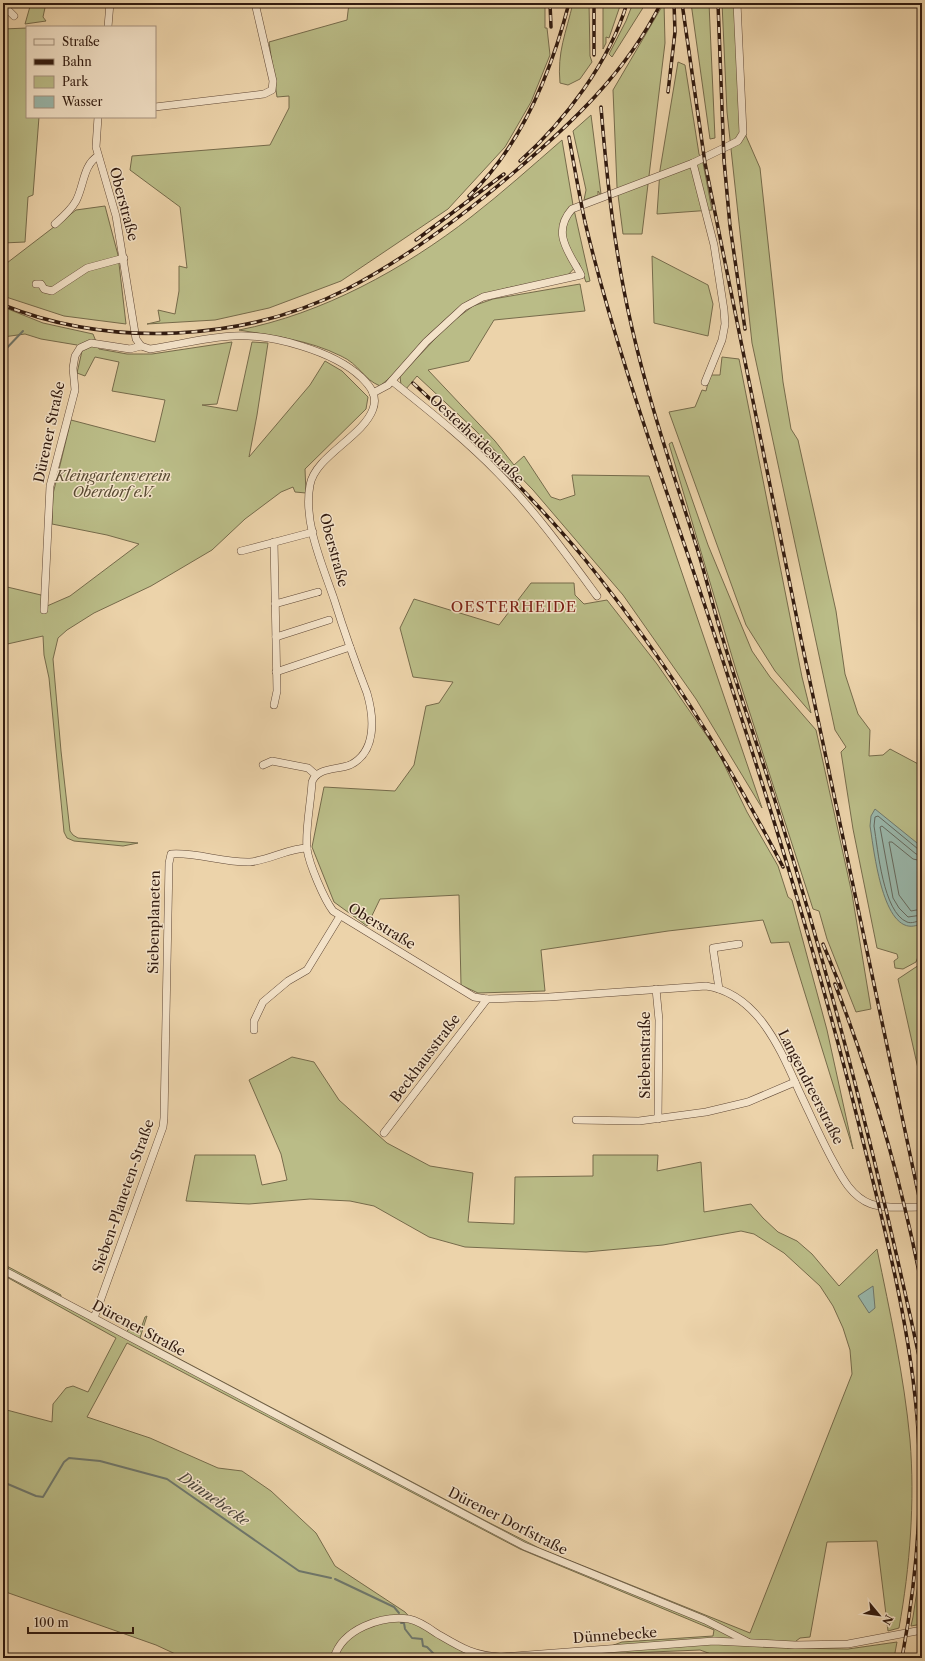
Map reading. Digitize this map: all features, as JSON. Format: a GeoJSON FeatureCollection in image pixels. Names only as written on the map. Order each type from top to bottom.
{"type":"FeatureCollection","features":[{"type":"Feature","properties":{"kind":"street"},"geometry":{"type":"LineString","coordinates":[[108,26],[110,3]]}},
{"type":"Feature","properties":{"kind":"street"},"geometry":{"type":"LineString","coordinates":[[156,107],[264,94],[272,90],[273,81],[256,3]]}},
{"type":"Feature","properties":{"kind":"street"},"geometry":{"type":"LineString","coordinates":[[141,346],[150,350],[234,336],[286,342],[312,350],[342,363],[352,369],[367,383],[373,393],[392,381],[426,342],[464,307],[483,297],[581,275],[562,238],[561,227],[564,217],[572,209],[693,163],[730,146],[738,141],[743,133],[737,3]]}},
{"type":"Feature","properties":{"kind":"street"},"geometry":{"type":"LineString","coordinates":[[3,5],[14,16]]}},
{"type":"Feature","properties":{"kind":"street","name":"Oberstraße"},"geometry":{"type":"LineString","coordinates":[[98,118],[96,141],[98,156],[116,216],[136,339],[141,346]]}},
{"type":"Feature","properties":{"kind":"street","name":"Oberstraße"},"geometry":{"type":"LineString","coordinates":[[55,224],[77,200],[89,164],[98,156]]}},
{"type":"Feature","properties":{"kind":"street"},"geometry":{"type":"LineString","coordinates":[[693,163],[714,245],[725,324],[722,340],[705,382]]}},
{"type":"Feature","properties":{"kind":"street","name":"Oberstraße"},"geometry":{"type":"LineString","coordinates":[[36,284],[41,284],[44,289],[52,291],[87,268],[124,258]]}},
{"type":"Feature","properties":{"kind":"street","name":"Dürener Straße"},"geometry":{"type":"LineString","coordinates":[[44,610],[50,486],[75,390],[73,368],[75,356],[80,348],[91,343],[130,349],[141,346]]}},
{"type":"Feature","properties":{"kind":"street","name":"Oesterheidestraße"},"geometry":{"type":"LineString","coordinates":[[392,381],[450,428],[497,472],[524,502],[598,596]]}},
{"type":"Feature","properties":{"kind":"street","name":"Oberstraße"},"geometry":{"type":"LineString","coordinates":[[373,393],[374,407],[367,420],[319,467],[313,475],[310,484],[309,508],[313,532],[329,586],[372,708],[371,734],[364,753],[358,760],[349,765],[316,775],[312,782],[307,848],[328,904],[333,911],[340,916],[474,997],[486,999],[550,997]]}},
{"type":"Feature","properties":{"kind":"street"},"geometry":{"type":"LineString","coordinates":[[241,551],[313,532]]}},
{"type":"Feature","properties":{"kind":"street"},"geometry":{"type":"LineString","coordinates":[[274,542],[276,637],[276,692],[274,705]]}},
{"type":"Feature","properties":{"kind":"street"},"geometry":{"type":"LineString","coordinates":[[275,604],[320,591],[329,586]]}},
{"type":"Feature","properties":{"kind":"street"},"geometry":{"type":"LineString","coordinates":[[276,637],[329,620]]}},
{"type":"Feature","properties":{"kind":"street"},"geometry":{"type":"LineString","coordinates":[[276,672],[350,648]]}},
{"type":"Feature","properties":{"kind":"street"},"geometry":{"type":"LineString","coordinates":[[263,765],[272,762],[308,768],[316,775]]}},
{"type":"Feature","properties":{"kind":"street","name":"Siebenplaneten"},"geometry":{"type":"LineString","coordinates":[[166,984],[169,863],[171,854],[184,853],[212,859],[249,862],[261,861],[307,848]]}},
{"type":"Feature","properties":{"kind":"street"},"geometry":{"type":"LineString","coordinates":[[254,1030],[254,1022],[263,1002],[288,981],[306,970],[340,916]]}},
{"type":"Feature","properties":{"kind":"street"},"geometry":{"type":"LineString","coordinates":[[719,989],[713,948],[739,944]]}},
{"type":"Feature","properties":{"kind":"street","name":"Sieben-Planeten-Straße"},"geometry":{"type":"LineString","coordinates":[[94,1318],[163,1127],[166,984]]}},
{"type":"Feature","properties":{"kind":"street","name":"Langendreerstraße"},"geometry":{"type":"LineString","coordinates":[[550,997],[706,986],[719,989],[736,996],[746,1004],[763,1023],[777,1045],[827,1149],[848,1188],[870,1204],[922,1207]]}},
{"type":"Feature","properties":{"kind":"street","name":"Siebenstraße"},"geometry":{"type":"LineString","coordinates":[[656,990],[659,1020],[658,1119]]}},
{"type":"Feature","properties":{"kind":"street","name":"Beckhausstraße"},"geometry":{"type":"LineString","coordinates":[[384,1133],[486,999]]}},
{"type":"Feature","properties":{"kind":"street"},"geometry":{"type":"LineString","coordinates":[[576,1120],[658,1119],[706,1112],[748,1102],[795,1082]]}},
{"type":"Feature","properties":{"kind":"street","name":"Dürener Straße"},"geometry":{"type":"LineString","coordinates":[[3,1270],[263,1409]]}},
{"type":"Feature","properties":{"kind":"street","name":"Dürener Dorfstraße"},"geometry":{"type":"LineString","coordinates":[[263,1409],[524,1546],[565,1565],[705,1620],[748,1642]]}},
{"type":"Feature","properties":{"kind":"street","name":"Dünnebecke"},"geometry":{"type":"LineString","coordinates":[[334,1658],[342,1642],[354,1631],[367,1625],[396,1619],[410,1619],[468,1651],[487,1656],[510,1657],[714,1641],[795,1645],[841,1645],[922,1630]]}},
{"type":"Feature","properties":{"kind":"green space"},"geometry":{"type":"Polygon","coordinates":[[[31,3],[46,3],[43,17],[46,21],[25,24],[31,3]]]}},
{"type":"Feature","properties":{"kind":"green space"},"geometry":{"type":"Polygon","coordinates":[[[349,3],[545,3],[545,28],[547,28],[550,55],[531,102],[505,147],[448,209],[341,281],[269,308],[215,320],[147,324],[160,321],[158,310],[175,314],[179,291],[179,266],[187,268],[180,207],[130,170],[132,156],[270,145],[289,108],[289,96],[277,97],[269,42],[347,20],[349,3]]]}},
{"type":"Feature","properties":{"kind":"green space"},"geometry":{"type":"Polygon","coordinates":[[[573,3],[589,3],[590,56],[592,62],[580,79],[568,85],[560,83],[559,72],[561,52],[573,3]]]}},
{"type":"Feature","properties":{"kind":"green space"},"geometry":{"type":"Polygon","coordinates":[[[603,3],[621,3],[609,38],[606,37],[606,43],[603,49],[603,3]]]}},
{"type":"Feature","properties":{"kind":"green space"},"geometry":{"type":"Polygon","coordinates":[[[633,3],[646,3],[612,57],[609,54],[626,21],[633,3]]]}},
{"type":"Feature","properties":{"kind":"green space"},"geometry":{"type":"Polygon","coordinates":[[[664,3],[665,43],[642,234],[623,234],[617,187],[613,90],[664,3]]]}},
{"type":"Feature","properties":{"kind":"green space"},"geometry":{"type":"Polygon","coordinates":[[[691,3],[709,3],[715,138],[710,139],[691,3]]]}},
{"type":"Feature","properties":{"kind":"green space"},"geometry":{"type":"Polygon","coordinates":[[[722,3],[739,3],[746,136],[760,168],[783,382],[791,429],[798,440],[836,611],[845,674],[858,714],[870,730],[869,756],[883,755],[890,749],[922,766],[922,955],[919,954],[916,962],[903,969],[895,968],[894,961],[898,958],[897,954],[877,948],[853,829],[841,752],[846,747],[835,730],[752,343],[727,112],[722,3]]]}},
{"type":"Feature","properties":{"kind":"green space"},"geometry":{"type":"Polygon","coordinates":[[[26,28],[26,118],[39,118],[33,195],[28,197],[25,242],[3,243],[3,29],[26,28]]]}},
{"type":"Feature","properties":{"kind":"green space"},"geometry":{"type":"Polygon","coordinates":[[[678,62],[685,65],[699,154],[703,163],[712,210],[657,214],[660,170],[678,62]]]}},
{"type":"Feature","properties":{"kind":"green space"},"geometry":{"type":"Polygon","coordinates":[[[591,115],[601,194],[598,191],[598,195],[584,200],[586,190],[573,131],[591,115]]]}},
{"type":"Feature","properties":{"kind":"green space"},"geometry":{"type":"Polygon","coordinates":[[[562,140],[573,205],[590,281],[586,282],[579,263],[567,276],[507,288],[478,296],[468,301],[425,338],[393,375],[380,386],[369,379],[347,359],[329,351],[304,342],[239,330],[270,323],[301,313],[361,287],[390,271],[445,236],[471,217],[506,189],[562,140]]]}},
{"type":"Feature","properties":{"kind":"green space"},"geometry":{"type":"Polygon","coordinates":[[[105,206],[118,255],[126,324],[64,316],[3,296],[3,266],[76,210],[105,206]]]}},
{"type":"Feature","properties":{"kind":"green space"},"geometry":{"type":"Polygon","coordinates":[[[652,256],[708,285],[713,304],[708,336],[654,323],[652,256]]]}},
{"type":"Feature","properties":{"kind":"green space"},"geometry":{"type":"Polygon","coordinates":[[[580,284],[585,311],[494,320],[469,361],[428,370],[495,441],[514,465],[524,456],[551,497],[560,500],[575,495],[572,475],[649,476],[762,808],[696,699],[623,595],[533,490],[475,430],[417,376],[406,389],[401,385],[400,376],[449,324],[473,306],[493,299],[580,284]]]}},
{"type":"Feature","properties":{"kind":"green space","name":"Kleingartenverein Oberdorf e.V."},"geometry":{"type":"Polygon","coordinates":[[[3,307],[43,323],[93,334],[99,349],[127,354],[152,354],[232,342],[217,404],[202,405],[237,411],[252,342],[268,343],[249,457],[310,385],[325,361],[342,371],[368,397],[366,409],[305,469],[306,493],[295,492],[293,487],[281,492],[245,519],[212,550],[151,586],[94,613],[67,630],[58,638],[53,659],[70,831],[78,838],[138,843],[123,846],[74,841],[67,838],[64,832],[49,678],[44,655],[43,636],[3,645],[3,586],[41,595],[47,606],[70,596],[139,544],[107,535],[52,524],[53,494],[71,420],[155,442],[165,400],[112,391],[119,362],[95,357],[85,376],[77,373],[82,351],[77,345],[41,339],[25,334],[3,337],[3,307]]]}},
{"type":"Feature","properties":{"kind":"green space"},"geometry":{"type":"Polygon","coordinates":[[[722,357],[739,359],[802,677],[811,713],[775,671],[746,625],[669,412],[695,407],[702,390],[706,391],[710,375],[720,375],[722,357]]]}},
{"type":"Feature","properties":{"kind":"green space"},"geometry":{"type":"Polygon","coordinates":[[[672,442],[708,545],[752,651],[770,677],[816,730],[852,894],[871,1009],[856,1012],[827,939],[819,911],[813,909],[736,670],[669,444],[672,442]]]}},
{"type":"Feature","properties":{"kind":"green space"},"geometry":{"type":"Polygon","coordinates":[[[531,583],[574,583],[575,595],[584,604],[607,600],[657,664],[718,752],[747,812],[778,866],[788,897],[792,900],[827,1030],[853,1149],[789,942],[771,943],[763,920],[668,931],[541,950],[545,991],[478,993],[461,985],[459,895],[380,899],[367,926],[334,902],[312,847],[324,787],[395,791],[414,765],[426,706],[439,703],[453,682],[413,677],[400,628],[414,599],[499,625],[531,583]]]}},
{"type":"Feature","properties":{"kind":"green space"},"geometry":{"type":"Polygon","coordinates":[[[922,963],[922,1085],[919,1084],[921,1082],[898,979],[922,963]]]}},
{"type":"Feature","properties":{"kind":"green space"},"geometry":{"type":"Polygon","coordinates":[[[292,1057],[314,1062],[339,1100],[387,1143],[430,1166],[473,1173],[468,1222],[514,1224],[515,1177],[593,1176],[593,1155],[658,1155],[657,1171],[701,1162],[704,1212],[751,1204],[778,1232],[797,1241],[812,1254],[839,1286],[877,1249],[892,1320],[910,1440],[912,1510],[909,1558],[899,1628],[888,1631],[877,1541],[827,1542],[810,1637],[800,1638],[787,1648],[848,1649],[897,1642],[894,1658],[722,1658],[700,1650],[627,1653],[616,1658],[585,1658],[585,1655],[605,1654],[611,1646],[622,1642],[713,1636],[714,1630],[520,1549],[127,1343],[87,1417],[150,1438],[218,1468],[242,1471],[271,1491],[316,1533],[335,1566],[405,1612],[416,1624],[477,1658],[184,1658],[156,1645],[3,1591],[3,1409],[52,1422],[53,1404],[66,1388],[73,1386],[88,1392],[116,1338],[3,1275],[3,1264],[61,1295],[59,1303],[126,1332],[129,1329],[139,1334],[145,1317],[147,1316],[140,1338],[539,1548],[750,1633],[852,1374],[850,1350],[843,1328],[833,1306],[820,1286],[784,1253],[754,1234],[741,1231],[663,1245],[586,1252],[465,1247],[429,1237],[374,1206],[350,1201],[310,1199],[249,1204],[186,1201],[195,1155],[255,1155],[262,1185],[287,1180],[281,1154],[249,1080],[292,1057]]]}},
{"type":"Feature","properties":{"kind":"green space"},"geometry":{"type":"Polygon","coordinates":[[[922,1557],[922,1624],[911,1626],[913,1617],[922,1557]]]}},
{"type":"Feature","properties":{"kind":"water"},"geometry":{"type":"Polygon","coordinates":[[[875,809],[922,847],[922,923],[909,926],[898,920],[889,908],[878,873],[870,826],[871,816],[875,809]]]}},
{"type":"Feature","properties":{"kind":"water"},"geometry":{"type":"Polygon","coordinates":[[[873,1286],[875,1308],[869,1313],[858,1296],[873,1286]]]}},
{"type":"Feature","properties":{"kind":"waterway"},"geometry":{"type":"LineString","coordinates":[[3,352],[23,331]]}},
{"type":"Feature","properties":{"kind":"waterway","name":"Dünnebecke"},"geometry":{"type":"LineString","coordinates":[[3,1482],[36,1496],[43,1497],[64,1462],[69,1458],[100,1461],[167,1479],[299,1571],[331,1578]]}},
{"type":"Feature","properties":{"kind":"waterway","name":"Dünnebecke"},"geometry":{"type":"LineString","coordinates":[[335,1579],[394,1607],[399,1613]]}},
{"type":"Feature","properties":{"kind":"waterway","name":"Dünnebecke"},"geometry":{"type":"LineString","coordinates":[[401,1623],[404,1623],[405,1629],[412,1638],[422,1639],[423,1646],[427,1647],[438,1658]]}},
{"type":"Feature","properties":{"kind":"railway"},"geometry":{"type":"LineString","coordinates":[[550,3],[551,27]]}},
{"type":"Feature","properties":{"kind":"railway"},"geometry":{"type":"LineString","coordinates":[[469,196],[488,176],[504,154],[532,107],[553,56],[569,3]]}},
{"type":"Feature","properties":{"kind":"railway"},"geometry":{"type":"LineString","coordinates":[[594,3],[594,55]]}},
{"type":"Feature","properties":{"kind":"railway"},"geometry":{"type":"LineString","coordinates":[[520,161],[553,128],[584,89],[598,68],[609,47],[627,3]]}},
{"type":"Feature","properties":{"kind":"railway"},"geometry":{"type":"LineString","coordinates":[[3,305],[45,319],[88,328],[132,333],[176,333],[221,329],[265,320],[307,307],[347,289],[391,264],[433,236],[473,206],[555,136],[596,96],[614,75],[647,28],[661,3]]}},
{"type":"Feature","properties":{"kind":"railway"},"geometry":{"type":"LineString","coordinates":[[668,92],[675,32],[674,3]]}},
{"type":"Feature","properties":{"kind":"railway"},"geometry":{"type":"LineString","coordinates":[[682,3],[705,163],[802,644],[922,1211]]}},
{"type":"Feature","properties":{"kind":"railway"},"geometry":{"type":"LineString","coordinates":[[718,3],[724,160],[730,226],[745,329]]}},
{"type":"Feature","properties":{"kind":"railway"},"geometry":{"type":"LineString","coordinates":[[601,107],[616,246],[626,301],[639,356],[654,411],[697,548],[729,659],[773,794],[821,954],[875,1161],[922,1370]]}},
{"type":"Feature","properties":{"kind":"railway"},"geometry":{"type":"LineString","coordinates":[[569,137],[585,222],[597,271],[641,415],[705,606],[786,862],[824,991],[877,1197],[895,1274],[903,1313],[914,1391],[918,1430],[920,1488],[915,1573],[902,1658]]}},
{"type":"Feature","properties":{"kind":"railway"},"geometry":{"type":"LineString","coordinates":[[416,240],[504,174]]}},
{"type":"Feature","properties":{"kind":"railway"},"geometry":{"type":"LineString","coordinates":[[413,383],[458,425],[543,511],[612,593],[666,668],[691,707],[739,786],[783,867]]}},
{"type":"Feature","properties":{"kind":"railway"},"geometry":{"type":"LineString","coordinates":[[823,944],[841,988]]}},
{"type":"Feature","properties":{"kind":"railway"},"geometry":{"type":"LineString","coordinates":[[835,984],[862,1058],[896,1172],[922,1287]]}},
{"type":"Feature","properties":{"kind":"district","name":"OESTERHEIDE"},"geometry":{"type":"Point","coordinates":[514,607]}}]}
